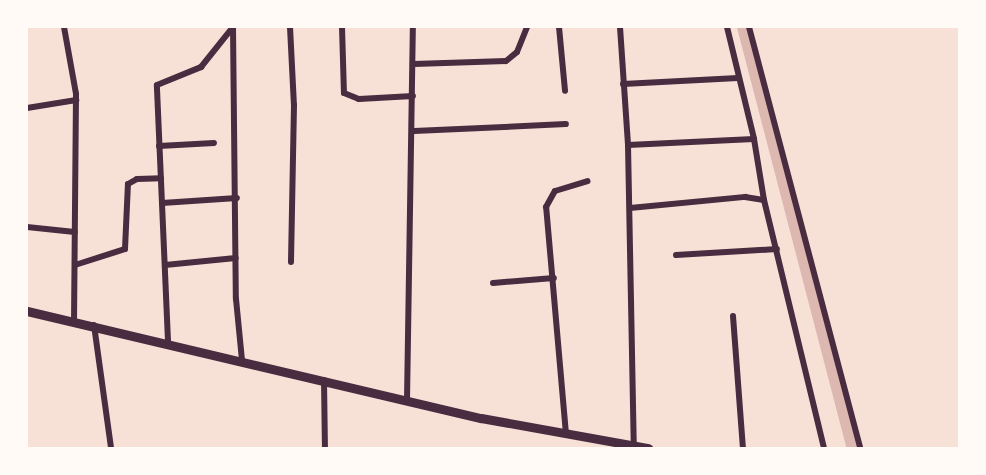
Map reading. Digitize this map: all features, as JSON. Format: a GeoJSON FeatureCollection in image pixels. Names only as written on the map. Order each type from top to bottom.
{"type":"FeatureCollection","features":[{"type":"Feature","properties":{"kind":"main road"},"geometry":{"type":"LineString","coordinates":[[27,311],[168,341],[407,400],[566,434],[600,444],[648,448]]}},
{"type":"Feature","properties":{"kind":"street"},"geometry":{"type":"LineString","coordinates":[[64,27],[75,100],[74,321]]}},
{"type":"Feature","properties":{"kind":"street"},"geometry":{"type":"LineString","coordinates":[[168,341],[157,85],[201,67],[233,27]]}},
{"type":"Feature","properties":{"kind":"street"},"geometry":{"type":"LineString","coordinates":[[233,27],[236,258],[242,360]]}},
{"type":"Feature","properties":{"kind":"street"},"geometry":{"type":"LineString","coordinates":[[290,27],[294,105],[291,262]]}},
{"type":"Feature","properties":{"kind":"street"},"geometry":{"type":"LineString","coordinates":[[342,27],[344,93],[359,99],[413,96]]}},
{"type":"Feature","properties":{"kind":"street"},"geometry":{"type":"LineString","coordinates":[[407,400],[414,131],[413,27]]}},
{"type":"Feature","properties":{"kind":"street"},"geometry":{"type":"LineString","coordinates":[[414,64],[507,62],[517,52],[527,27]]}},
{"type":"Feature","properties":{"kind":"street"},"geometry":{"type":"LineString","coordinates":[[559,27],[565,91]]}},
{"type":"Feature","properties":{"kind":"street"},"geometry":{"type":"LineString","coordinates":[[620,27],[628,145],[634,446]]}},
{"type":"Feature","properties":{"kind":"street"},"geometry":{"type":"LineString","coordinates":[[726,27],[754,138],[764,200],[824,448]]}},
{"type":"Feature","properties":{"kind":"street"},"geometry":{"type":"LineString","coordinates":[[749,27],[860,448]]}},
{"type":"Feature","properties":{"kind":"street"},"geometry":{"type":"LineString","coordinates":[[623,84],[738,78]]}},
{"type":"Feature","properties":{"kind":"street"},"geometry":{"type":"LineString","coordinates":[[27,107],[75,100]]}},
{"type":"Feature","properties":{"kind":"street"},"geometry":{"type":"LineString","coordinates":[[414,131],[566,124]]}},
{"type":"Feature","properties":{"kind":"street"},"geometry":{"type":"LineString","coordinates":[[628,145],[754,138]]}},
{"type":"Feature","properties":{"kind":"street"},"geometry":{"type":"LineString","coordinates":[[159,146],[214,143]]}},
{"type":"Feature","properties":{"kind":"street"},"geometry":{"type":"LineString","coordinates":[[75,265],[125,249],[128,183],[136,179],[161,178]]}},
{"type":"Feature","properties":{"kind":"street"},"geometry":{"type":"LineString","coordinates":[[566,434],[548,198],[555,191],[588,181]]}},
{"type":"Feature","properties":{"kind":"street"},"geometry":{"type":"LineString","coordinates":[[630,208],[745,197],[764,200]]}},
{"type":"Feature","properties":{"kind":"street"},"geometry":{"type":"LineString","coordinates":[[162,203],[237,198]]}},
{"type":"Feature","properties":{"kind":"street"},"geometry":{"type":"LineString","coordinates":[[27,227],[75,232]]}},
{"type":"Feature","properties":{"kind":"street"},"geometry":{"type":"LineString","coordinates":[[676,255],[777,249]]}},
{"type":"Feature","properties":{"kind":"street"},"geometry":{"type":"LineString","coordinates":[[165,265],[236,258]]}},
{"type":"Feature","properties":{"kind":"street"},"geometry":{"type":"LineString","coordinates":[[493,283],[554,278]]}},
{"type":"Feature","properties":{"kind":"street"},"geometry":{"type":"LineString","coordinates":[[733,316],[743,448]]}},
{"type":"Feature","properties":{"kind":"street"},"geometry":{"type":"LineString","coordinates":[[94,324],[111,448]]}},
{"type":"Feature","properties":{"kind":"street"},"geometry":{"type":"LineString","coordinates":[[324,379],[325,448]]}},
{"type":"Feature","properties":{"kind":"waterway"},"geometry":{"type":"LineString","coordinates":[[743,27],[853,448]]}}]}
